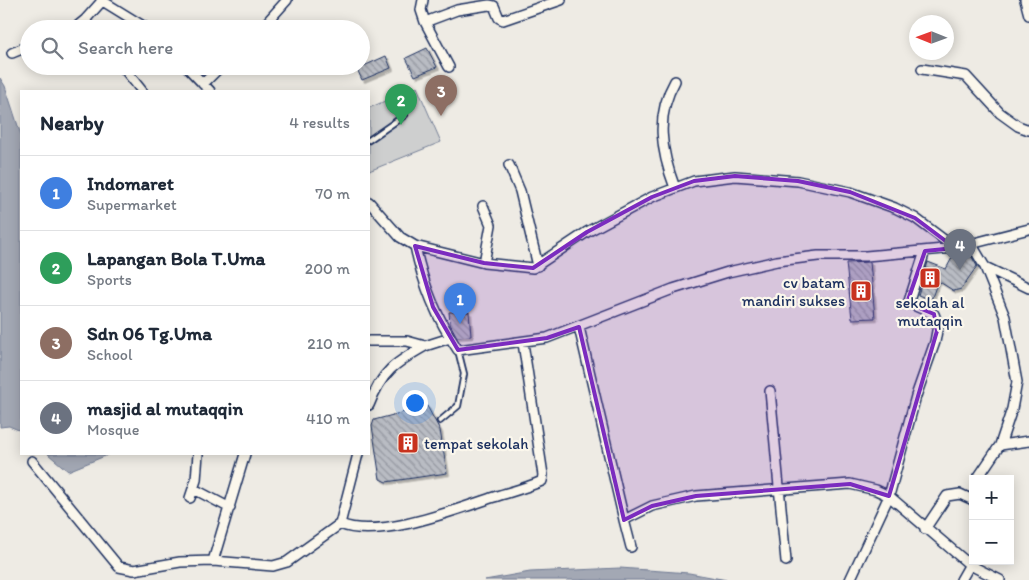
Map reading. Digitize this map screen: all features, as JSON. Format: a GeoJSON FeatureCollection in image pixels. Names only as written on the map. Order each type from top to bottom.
{"type":"FeatureCollection","features":[{"type":"Feature","properties":{"kind":"street"},"geometry":{"type":"LineString","coordinates":[[85,20],[102,0],[134,20]]}},
{"type":"Feature","properties":{"kind":"street"},"geometry":{"type":"LineString","coordinates":[[269,20],[287,0]]}},
{"type":"Feature","properties":{"kind":"street"},"geometry":{"type":"LineString","coordinates":[[423,0],[421,10],[425,22],[449,67]]}},
{"type":"Feature","properties":{"kind":"street"},"geometry":{"type":"LineString","coordinates":[[425,22],[458,10],[489,5],[494,6],[499,18],[502,20],[561,0]]}},
{"type":"Feature","properties":{"kind":"street"},"geometry":{"type":"LineString","coordinates":[[1025,0],[1029,16]]}},
{"type":"Feature","properties":{"kind":"street"},"geometry":{"type":"LineString","coordinates":[[12,53],[20,50]]}},
{"type":"Feature","properties":{"kind":"street"},"geometry":{"type":"LineString","coordinates":[[922,69],[966,76],[1000,113],[1018,126],[1029,130]]}},
{"type":"Feature","properties":{"kind":"street"},"geometry":{"type":"LineString","coordinates":[[129,75],[141,90]]}},
{"type":"Feature","properties":{"kind":"street"},"geometry":{"type":"LineString","coordinates":[[194,75],[209,90]]}},
{"type":"Feature","properties":{"kind":"street"},"geometry":{"type":"LineString","coordinates":[[203,84],[212,75]]}},
{"type":"Feature","properties":{"kind":"street"},"geometry":{"type":"LineString","coordinates":[[675,81],[664,104],[661,126],[662,148],[675,188]]}},
{"type":"Feature","properties":{"kind":"street"},"geometry":{"type":"LineString","coordinates":[[509,166],[520,191],[538,266]]}},
{"type":"Feature","properties":{"kind":"street"},"geometry":{"type":"LineString","coordinates":[[370,203],[400,238],[415,246],[484,263],[521,268],[538,266],[587,232],[675,188],[694,181],[735,176],[771,177],[850,192],[895,208],[915,218],[955,248]]}},
{"type":"Feature","properties":{"kind":"street"},"geometry":{"type":"LineString","coordinates":[[483,206],[490,221],[491,231],[484,263]]}},
{"type":"Feature","properties":{"kind":"street"},"geometry":{"type":"LineString","coordinates":[[415,246],[430,299],[458,350],[523,343],[579,328],[672,289],[728,272],[801,257],[866,256],[972,246],[1029,229]]}},
{"type":"Feature","properties":{"kind":"street"},"geometry":{"type":"LineString","coordinates":[[972,246],[985,267],[1005,317],[1017,382],[1012,409],[1000,445],[980,475]]}},
{"type":"Feature","properties":{"kind":"street"},"geometry":{"type":"LineString","coordinates":[[850,580],[889,496],[916,396],[937,331],[934,314],[929,310],[911,304],[909,301],[925,251]]}},
{"type":"Feature","properties":{"kind":"street"},"geometry":{"type":"LineString","coordinates":[[985,267],[1029,288]]}},
{"type":"Feature","properties":{"kind":"street"},"geometry":{"type":"LineString","coordinates":[[579,328],[631,547]]}},
{"type":"Feature","properties":{"kind":"street"},"geometry":{"type":"LineString","coordinates":[[370,404],[378,384],[387,371],[396,363],[426,346],[450,338]]}},
{"type":"Feature","properties":{"kind":"street"},"geometry":{"type":"LineString","coordinates":[[370,341],[407,341],[426,346]]}},
{"type":"Feature","properties":{"kind":"street"},"geometry":{"type":"LineString","coordinates":[[340,524],[368,530],[425,519],[464,508],[542,481],[543,475],[523,343]]}},
{"type":"Feature","properties":{"kind":"street"},"geometry":{"type":"LineString","coordinates":[[770,391],[786,561]]}},
{"type":"Feature","properties":{"kind":"street"},"geometry":{"type":"LineString","coordinates":[[1000,445],[1029,441]]}},
{"type":"Feature","properties":{"kind":"street"},"geometry":{"type":"LineString","coordinates":[[198,455],[192,493],[230,508]]}},
{"type":"Feature","properties":{"kind":"street"},"geometry":{"type":"LineString","coordinates":[[213,561],[245,455]]}},
{"type":"Feature","properties":{"kind":"street"},"geometry":{"type":"LineString","coordinates":[[32,460],[119,567],[124,570],[134,570],[180,562],[213,561],[273,566],[287,562],[340,524],[358,455]]}},
{"type":"Feature","properties":{"kind":"street"},"geometry":{"type":"LineString","coordinates":[[624,520],[652,506],[674,500],[850,484],[876,490],[889,496],[925,529],[969,561]]}},
{"type":"Feature","properties":{"kind":"street"},"geometry":{"type":"LineString","coordinates":[[925,529],[947,496],[960,494],[969,496]]}},
{"type":"Feature","properties":{"kind":"street"},"geometry":{"type":"LineString","coordinates":[[961,580],[969,565]]}},
{"type":"Feature","properties":{"kind":"street"},"geometry":{"type":"LineString","coordinates":[[976,565],[1000,580]]}},
{"type":"Feature","properties":{"kind":"lane"},"geometry":{"type":"LineString","coordinates":[[370,139],[405,115]]}},
{"type":"Feature","properties":{"kind":"lane"},"geometry":{"type":"LineString","coordinates":[[440,421],[458,406],[464,374],[458,350]]}},
{"type":"Feature","properties":{"kind":"highlighted area"},"geometry":{"type":"Polygon","coordinates":[[[735,176],[798,181],[850,192],[915,218],[955,248],[925,251],[907,303],[934,314],[937,331],[889,496],[850,484],[696,496],[652,506],[624,520],[579,327],[547,338],[458,350],[433,307],[415,246],[484,263],[533,268],[587,232],[652,197],[694,181],[735,176]]]}},
{"type":"Feature","properties":{"kind":"shaded area"},"geometry":{"type":"Polygon","coordinates":[[[0,78],[5,86],[20,132],[20,431],[9,426],[0,427],[0,78]]]}},
{"type":"Feature","properties":{"kind":"shaded area"},"geometry":{"type":"Polygon","coordinates":[[[417,87],[441,142],[370,171],[370,108],[417,87]]]}},
{"type":"Feature","properties":{"kind":"shaded area"},"geometry":{"type":"Polygon","coordinates":[[[49,455],[108,455],[68,471],[49,455]]]}},
{"type":"Feature","properties":{"kind":"shaded area"},"geometry":{"type":"Polygon","coordinates":[[[620,568],[689,573],[727,580],[485,580],[530,572],[620,568]]]}},
{"type":"Feature","properties":{"kind":"building"},"geometry":{"type":"Polygon","coordinates":[[[427,48],[437,67],[415,76],[406,58],[427,48]]]}},
{"type":"Feature","properties":{"kind":"building"},"geometry":{"type":"Polygon","coordinates":[[[386,56],[391,68],[362,80],[360,75],[370,75],[370,63],[386,56]]]}},
{"type":"Feature","properties":{"kind":"building"},"geometry":{"type":"Polygon","coordinates":[[[969,252],[977,266],[961,289],[954,291],[938,281],[931,300],[918,295],[928,262],[946,269],[954,254],[969,252]]]}},
{"type":"Feature","properties":{"kind":"building","name":"cv batam mandiri sukses"},"geometry":{"type":"Polygon","coordinates":[[[870,262],[875,318],[852,319],[846,263],[870,262]]]}},
{"type":"Feature","properties":{"kind":"building"},"geometry":{"type":"Polygon","coordinates":[[[449,312],[469,312],[471,336],[457,337],[450,324],[449,312]]]}},
{"type":"Feature","properties":{"kind":"building","name":"tempat sekolah"},"geometry":{"type":"Polygon","coordinates":[[[427,406],[440,430],[447,473],[386,482],[380,479],[372,426],[374,420],[427,406]]]}},
{"type":"Feature","properties":{"kind":"place","name":"Sdn 06 Tg.Uma"},"geometry":{"type":"Point","coordinates":[441,116]}},
{"type":"Feature","properties":{"kind":"place","name":"Lapangan Bola T.Uma"},"geometry":{"type":"Point","coordinates":[401,125]}},
{"type":"Feature","properties":{"kind":"place","name":"masjid al mutaqqin"},"geometry":{"type":"Point","coordinates":[960,270]}},
{"type":"Feature","properties":{"kind":"place","name":"sekolah al mutaqqin"},"geometry":{"type":"Point","coordinates":[930,278]}},
{"type":"Feature","properties":{"kind":"place","name":"cv batam mandiri sukses"},"geometry":{"type":"Point","coordinates":[861,291]}},
{"type":"Feature","properties":{"kind":"place","name":"Indomaret"},"geometry":{"type":"Point","coordinates":[460,324]}},
{"type":"Feature","properties":{"kind":"place","name":"tempat sekolah"},"geometry":{"type":"Point","coordinates":[408,443]}}]}
